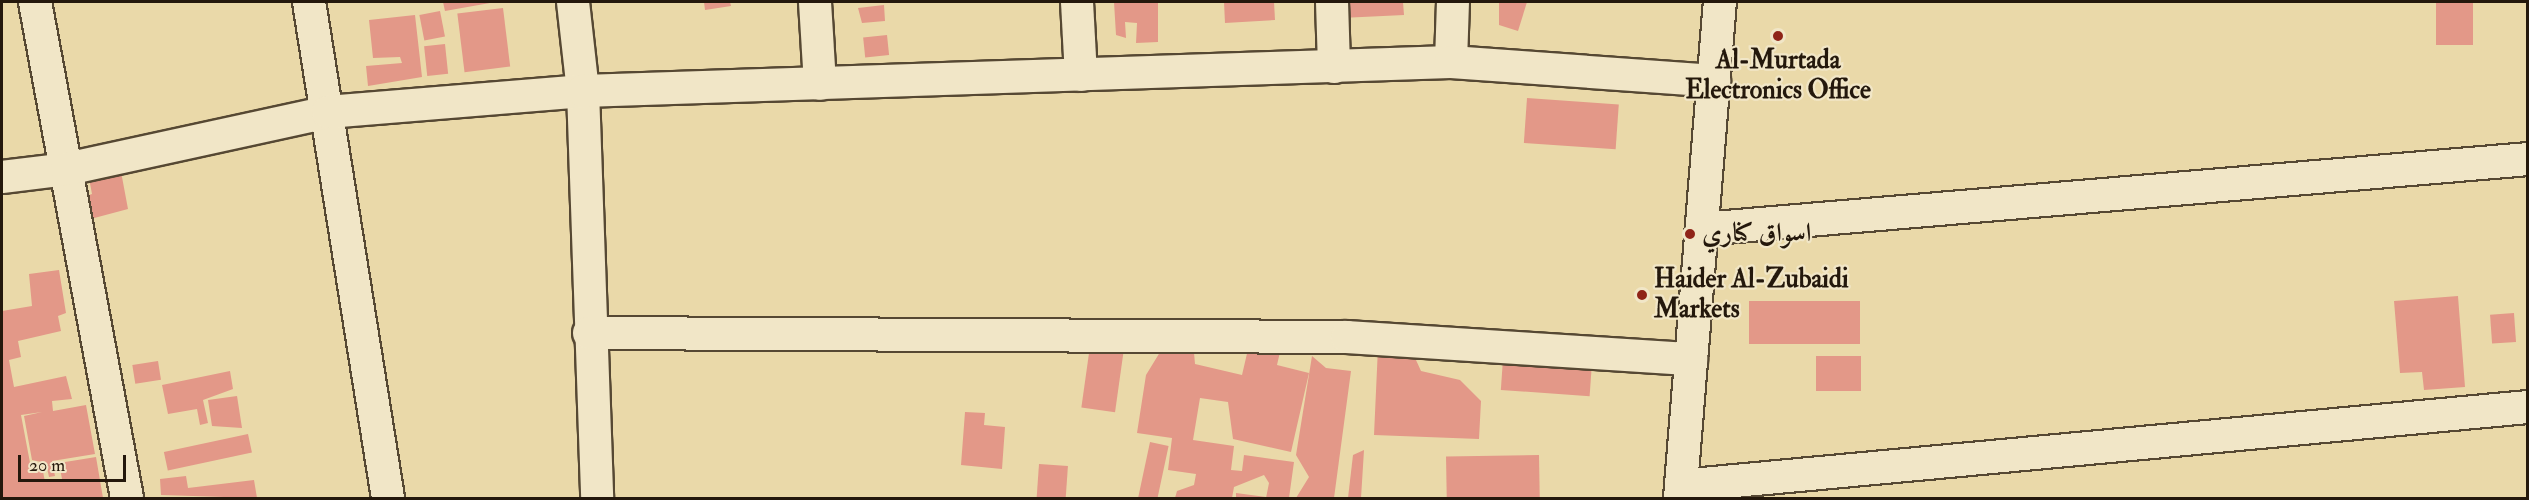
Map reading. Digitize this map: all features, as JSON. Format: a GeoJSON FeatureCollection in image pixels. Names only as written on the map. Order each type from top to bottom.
{"type":"FeatureCollection","features":[{"type":"Feature","properties":{"kind":"street"},"geometry":{"type":"LineString","coordinates":[[35,2],[127,498]]}},
{"type":"Feature","properties":{"kind":"street"},"geometry":{"type":"LineString","coordinates":[[309,2],[388,498]]}},
{"type":"Feature","properties":{"kind":"street"},"geometry":{"type":"LineString","coordinates":[[573,2],[583,91],[589,333],[597,498]]}},
{"type":"Feature","properties":{"kind":"street"},"geometry":{"type":"LineString","coordinates":[[815,2],[820,84]]}},
{"type":"Feature","properties":{"kind":"street"},"geometry":{"type":"LineString","coordinates":[[1077,2],[1081,75]]}},
{"type":"Feature","properties":{"kind":"street"},"geometry":{"type":"LineString","coordinates":[[1332,2],[1334,67]]}},
{"type":"Feature","properties":{"kind":"street"},"geometry":{"type":"LineString","coordinates":[[1451,63],[1453,2]]}},
{"type":"Feature","properties":{"kind":"street"},"geometry":{"type":"LineString","coordinates":[[1720,2],[1681,492],[2528,407]]}},
{"type":"Feature","properties":{"kind":"street"},"geometry":{"type":"LineString","coordinates":[[2,177],[67,169],[328,112],[583,91],[1451,63],[1714,81]]}},
{"type":"Feature","properties":{"kind":"street"},"geometry":{"type":"LineString","coordinates":[[1702,229],[2528,159]]}},
{"type":"Feature","properties":{"kind":"street"},"geometry":{"type":"LineString","coordinates":[[589,333],[1347,337],[1692,359]]}},
{"type":"Feature","properties":{"kind":"building"},"geometry":{"type":"Polygon","coordinates":[[[443,2],[490,2],[490,3],[445,11],[443,2]]]}},
{"type":"Feature","properties":{"kind":"building"},"geometry":{"type":"Polygon","coordinates":[[[704,2],[730,2],[731,6],[705,10],[704,2]]]}},
{"type":"Feature","properties":{"kind":"building"},"geometry":{"type":"Polygon","coordinates":[[[1114,2],[1158,2],[1158,42],[1136,43],[1137,23],[1125,22],[1126,38],[1116,35],[1114,2]]]}},
{"type":"Feature","properties":{"kind":"building"},"geometry":{"type":"Polygon","coordinates":[[[1224,2],[1274,2],[1275,20],[1225,23],[1224,2]]]}},
{"type":"Feature","properties":{"kind":"building"},"geometry":{"type":"Polygon","coordinates":[[[1340,2],[1403,2],[1404,15],[1341,18],[1340,2]]]}},
{"type":"Feature","properties":{"kind":"building"},"geometry":{"type":"Polygon","coordinates":[[[1499,2],[1527,2],[1518,31],[1499,25],[1499,2]]]}},
{"type":"Feature","properties":{"kind":"building"},"geometry":{"type":"Polygon","coordinates":[[[2436,2],[2473,2],[2473,45],[2436,45],[2436,2]]]}},
{"type":"Feature","properties":{"kind":"building"},"geometry":{"type":"Polygon","coordinates":[[[884,5],[885,21],[862,23],[858,8],[884,5]]]}},
{"type":"Feature","properties":{"kind":"building"},"geometry":{"type":"Polygon","coordinates":[[[503,8],[510,67],[465,72],[457,14],[503,8]]]}},
{"type":"Feature","properties":{"kind":"building"},"geometry":{"type":"Polygon","coordinates":[[[440,11],[445,37],[424,41],[419,15],[440,11]]]}},
{"type":"Feature","properties":{"kind":"building"},"geometry":{"type":"Polygon","coordinates":[[[415,15],[422,77],[368,86],[366,66],[402,63],[400,57],[373,58],[369,20],[415,15]]]}},
{"type":"Feature","properties":{"kind":"building"},"geometry":{"type":"Polygon","coordinates":[[[887,35],[889,55],[865,57],[863,38],[887,35]]]}},
{"type":"Feature","properties":{"kind":"building"},"geometry":{"type":"Polygon","coordinates":[[[445,44],[448,74],[427,76],[424,46],[445,44]]]}},
{"type":"Feature","properties":{"kind":"building"},"geometry":{"type":"Polygon","coordinates":[[[1527,98],[1619,104],[1616,149],[1524,143],[1527,98]]]}},
{"type":"Feature","properties":{"kind":"building"},"geometry":{"type":"Polygon","coordinates":[[[119,161],[128,209],[83,221],[74,200],[92,194],[87,168],[119,161]]]}},
{"type":"Feature","properties":{"kind":"building"},"geometry":{"type":"Polygon","coordinates":[[[59,270],[66,313],[58,316],[61,331],[18,341],[21,357],[9,360],[14,387],[66,376],[72,399],[52,401],[53,411],[86,405],[95,454],[52,461],[55,476],[49,477],[46,463],[32,460],[24,416],[42,412],[21,415],[31,468],[42,466],[45,482],[62,479],[59,463],[96,457],[103,498],[2,498],[2,311],[32,306],[29,274],[59,270]]]}},
{"type":"Feature","properties":{"kind":"building"},"geometry":{"type":"Polygon","coordinates":[[[2458,296],[2465,387],[2424,390],[2422,372],[2400,373],[2394,301],[2458,296]]]}},
{"type":"Feature","properties":{"kind":"building"},"geometry":{"type":"Polygon","coordinates":[[[1749,301],[1860,301],[1860,344],[1749,344],[1749,301]]]}},
{"type":"Feature","properties":{"kind":"building"},"geometry":{"type":"Polygon","coordinates":[[[2514,313],[2516,342],[2492,344],[2490,315],[2514,313]]]}},
{"type":"Feature","properties":{"kind":"building"},"geometry":{"type":"Polygon","coordinates":[[[1193,341],[1195,364],[1242,375],[1249,345],[1280,352],[1277,365],[1309,373],[1291,452],[1233,439],[1228,402],[1200,398],[1193,440],[1234,446],[1231,470],[1242,471],[1244,455],[1294,462],[1289,498],[1266,498],[1269,483],[1264,475],[1234,487],[1232,498],[1175,498],[1177,491],[1194,485],[1196,474],[1168,470],[1172,438],[1137,433],[1146,375],[1165,344],[1193,341]]]}},
{"type":"Feature","properties":{"kind":"building"},"geometry":{"type":"Polygon","coordinates":[[[1090,346],[1124,351],[1115,412],[1081,407],[1090,346]]]}},
{"type":"Feature","properties":{"kind":"building"},"geometry":{"type":"Polygon","coordinates":[[[1378,347],[1411,349],[1421,371],[1460,380],[1481,401],[1479,439],[1374,435],[1378,347]]]}},
{"type":"Feature","properties":{"kind":"building"},"geometry":{"type":"Polygon","coordinates":[[[1312,356],[1326,368],[1351,371],[1334,498],[1296,498],[1309,477],[1296,455],[1312,356]]]}},
{"type":"Feature","properties":{"kind":"building"},"geometry":{"type":"Polygon","coordinates":[[[1816,356],[1861,356],[1861,391],[1816,391],[1816,356]]]}},
{"type":"Feature","properties":{"kind":"building"},"geometry":{"type":"Polygon","coordinates":[[[1503,359],[1592,365],[1590,396],[1501,390],[1503,359]]]}},
{"type":"Feature","properties":{"kind":"building"},"geometry":{"type":"Polygon","coordinates":[[[158,361],[161,380],[135,384],[132,365],[158,361]]]}},
{"type":"Feature","properties":{"kind":"building"},"geometry":{"type":"Polygon","coordinates":[[[230,371],[233,389],[203,400],[208,423],[200,425],[197,409],[168,414],[162,385],[230,371]]]}},
{"type":"Feature","properties":{"kind":"building"},"geometry":{"type":"Polygon","coordinates":[[[237,396],[242,428],[212,426],[208,400],[237,396]]]}},
{"type":"Feature","properties":{"kind":"building"},"geometry":{"type":"Polygon","coordinates":[[[965,412],[985,413],[984,425],[1005,427],[1002,469],[961,465],[965,412]]]}},
{"type":"Feature","properties":{"kind":"building"},"geometry":{"type":"Polygon","coordinates":[[[248,434],[252,453],[168,470],[164,452],[248,434]]]}},
{"type":"Feature","properties":{"kind":"building"},"geometry":{"type":"Polygon","coordinates":[[[1150,442],[1169,446],[1158,498],[1138,498],[1150,442]]]}},
{"type":"Feature","properties":{"kind":"building"},"geometry":{"type":"Polygon","coordinates":[[[1364,450],[1361,498],[1348,498],[1353,455],[1364,450]]]}},
{"type":"Feature","properties":{"kind":"building"},"geometry":{"type":"Polygon","coordinates":[[[1539,455],[1540,498],[1447,498],[1446,457],[1539,455]]]}},
{"type":"Feature","properties":{"kind":"building"},"geometry":{"type":"Polygon","coordinates":[[[1039,464],[1068,466],[1066,498],[1037,498],[1039,464]]]}},
{"type":"Feature","properties":{"kind":"building"},"geometry":{"type":"Polygon","coordinates":[[[186,476],[188,488],[254,480],[257,498],[161,495],[160,479],[186,476]]]}},
{"type":"Feature","properties":{"kind":"building"},"geometry":{"type":"Polygon","coordinates":[[[1236,493],[1266,497],[1236,498],[1236,493]]]}},
{"type":"Feature","properties":{"kind":"place","name":"Al-Murtada Electronics Office"},"geometry":{"type":"Point","coordinates":[1778,36]}},
{"type":"Feature","properties":{"kind":"place","name":"اسواق كناري"},"geometry":{"type":"Point","coordinates":[1690,234]}},
{"type":"Feature","properties":{"kind":"place","name":"Haider Al-Zubaidi Markets"},"geometry":{"type":"Point","coordinates":[1642,295]}}]}
